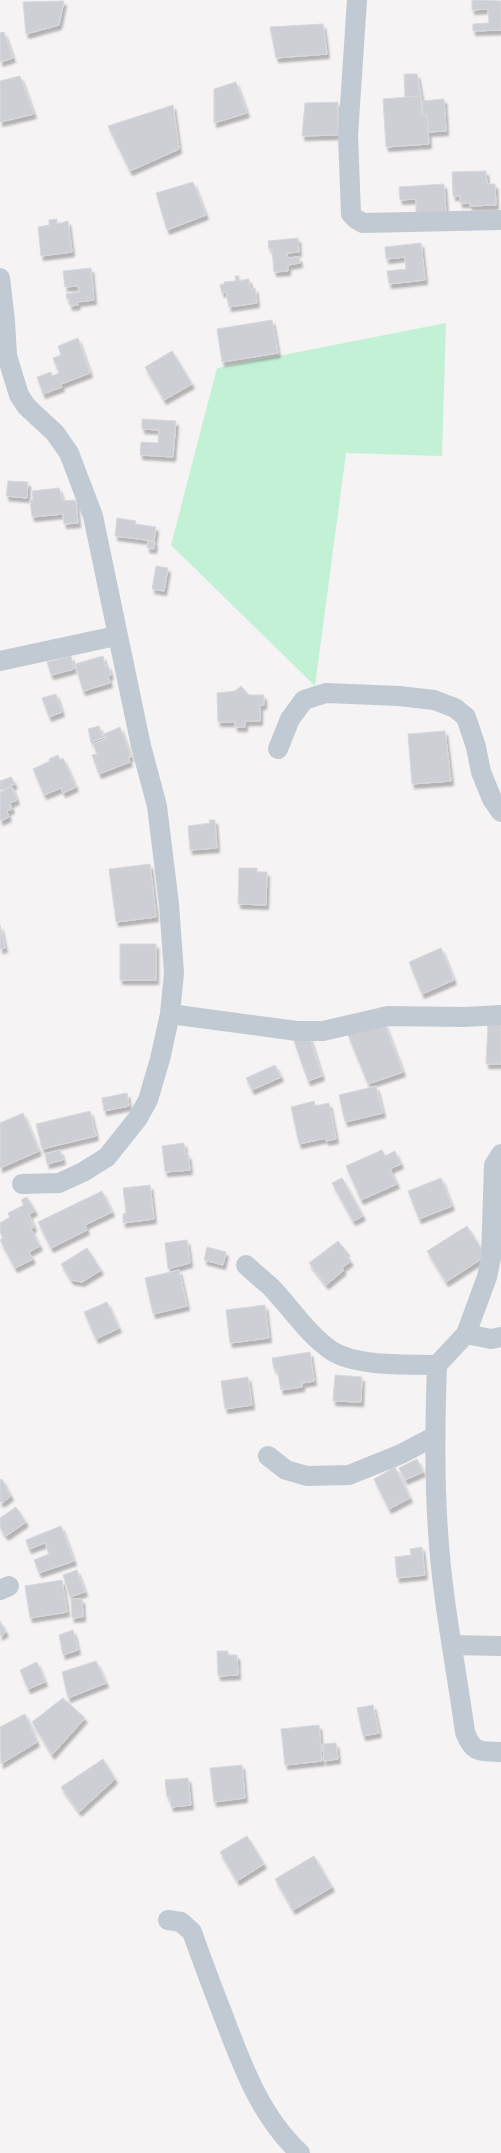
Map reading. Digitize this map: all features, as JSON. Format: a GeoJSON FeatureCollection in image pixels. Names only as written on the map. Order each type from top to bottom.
{"type":"FeatureCollection","features":[{"type":"Feature","properties":{"kind":"street"},"geometry":{"type":"LineString","coordinates":[[357,0],[348,135],[351,214],[363,223],[501,220]]}},
{"type":"Feature","properties":{"kind":"street"},"geometry":{"type":"LineString","coordinates":[[0,278],[5,321],[7,387],[55,433],[69,453],[82,483],[92,516],[116,636],[141,746],[157,806],[164,853],[174,953],[174,973],[170,1014],[158,1065],[148,1100],[123,1139],[107,1156],[83,1172],[59,1183],[22,1184]]}},
{"type":"Feature","properties":{"kind":"street"},"geometry":{"type":"LineString","coordinates":[[0,661],[116,636]]}},
{"type":"Feature","properties":{"kind":"street"},"geometry":{"type":"LineString","coordinates":[[278,749],[290,719],[304,700],[326,693],[399,696],[434,700],[455,708],[466,718],[476,747],[481,772],[492,799],[501,812]]}},
{"type":"Feature","properties":{"kind":"street"},"geometry":{"type":"LineString","coordinates":[[170,1014],[249,1026],[316,1032],[388,1016],[464,1017],[501,1015]]}},
{"type":"Feature","properties":{"kind":"street"},"geometry":{"type":"LineString","coordinates":[[501,1154],[494,1165],[491,1258],[479,1303],[466,1334],[437,1365],[435,1436],[438,1532],[443,1581],[465,1732],[469,1743],[478,1751],[501,1752]]}},
{"type":"Feature","properties":{"kind":"street"},"geometry":{"type":"LineString","coordinates":[[246,1265],[271,1288],[303,1326],[332,1351],[356,1360],[382,1363],[437,1365]]}},
{"type":"Feature","properties":{"kind":"street"},"geometry":{"type":"LineString","coordinates":[[466,1334],[491,1339],[501,1337]]}},
{"type":"Feature","properties":{"kind":"street"},"geometry":{"type":"LineString","coordinates":[[268,1456],[286,1470],[307,1476],[349,1475],[401,1454],[435,1436]]}},
{"type":"Feature","properties":{"kind":"street"},"geometry":{"type":"LineString","coordinates":[[453,1645],[501,1646]]}},
{"type":"Feature","properties":{"kind":"street"},"geometry":{"type":"LineString","coordinates":[[168,1920],[181,1922],[192,1932],[236,2051],[256,2096],[281,2132],[300,2153]]}},
{"type":"Feature","properties":{"kind":"green space"},"geometry":{"type":"Polygon","coordinates":[[[446,323],[442,456],[346,453],[315,686],[171,545],[217,368],[446,323]]]}},
{"type":"Feature","properties":{"kind":"building"},"geometry":{"type":"Polygon","coordinates":[[[472,0],[501,1],[501,30],[473,31],[473,24],[489,23],[488,9],[472,10],[472,0]]]}},
{"type":"Feature","properties":{"kind":"building"},"geometry":{"type":"Polygon","coordinates":[[[64,1],[59,25],[26,34],[23,2],[64,1]]]}},
{"type":"Feature","properties":{"kind":"building"},"geometry":{"type":"Polygon","coordinates":[[[323,24],[327,54],[276,58],[270,27],[323,24]]]}},
{"type":"Feature","properties":{"kind":"building"},"geometry":{"type":"Polygon","coordinates":[[[4,32],[13,58],[0,62],[0,33],[4,32]]]}},
{"type":"Feature","properties":{"kind":"building"},"geometry":{"type":"Polygon","coordinates":[[[404,74],[417,74],[421,96],[405,97],[404,74]]]}},
{"type":"Feature","properties":{"kind":"building"},"geometry":{"type":"Polygon","coordinates":[[[20,76],[34,114],[0,122],[0,81],[20,76]]]}},
{"type":"Feature","properties":{"kind":"building"},"geometry":{"type":"Polygon","coordinates":[[[236,82],[247,113],[214,123],[214,89],[236,82]]]}},
{"type":"Feature","properties":{"kind":"building"},"geometry":{"type":"Polygon","coordinates":[[[421,96],[422,115],[427,115],[429,144],[386,147],[383,99],[421,96]]]}},
{"type":"Feature","properties":{"kind":"building"},"geometry":{"type":"Polygon","coordinates":[[[444,99],[446,131],[429,132],[427,115],[422,115],[422,101],[444,99]]]}},
{"type":"Feature","properties":{"kind":"building"},"geometry":{"type":"Polygon","coordinates":[[[338,102],[338,135],[302,136],[305,103],[338,102]]]}},
{"type":"Feature","properties":{"kind":"building"},"geometry":{"type":"Polygon","coordinates":[[[173,105],[179,149],[130,171],[108,126],[173,105]]]}},
{"type":"Feature","properties":{"kind":"building"},"geometry":{"type":"Polygon","coordinates":[[[486,171],[487,184],[495,184],[496,205],[470,206],[470,203],[460,203],[460,196],[453,196],[452,172],[486,171]]]}},
{"type":"Feature","properties":{"kind":"building"},"geometry":{"type":"Polygon","coordinates":[[[193,182],[206,215],[167,230],[156,193],[193,182]]]}},
{"type":"Feature","properties":{"kind":"building"},"geometry":{"type":"Polygon","coordinates":[[[444,184],[446,212],[416,213],[416,199],[400,200],[399,187],[444,184]]]}},
{"type":"Feature","properties":{"kind":"building"},"geometry":{"type":"Polygon","coordinates":[[[57,219],[57,224],[68,221],[72,252],[41,256],[38,227],[49,225],[49,220],[57,219]]]}},
{"type":"Feature","properties":{"kind":"building"},"geometry":{"type":"Polygon","coordinates":[[[298,238],[299,252],[287,253],[288,258],[299,257],[300,263],[288,265],[288,271],[274,272],[272,249],[269,249],[268,241],[298,238]]]}},
{"type":"Feature","properties":{"kind":"building"},"geometry":{"type":"Polygon","coordinates":[[[421,243],[425,280],[389,284],[387,271],[406,269],[405,257],[386,259],[385,247],[421,243]]]}},
{"type":"Feature","properties":{"kind":"building"},"geometry":{"type":"Polygon","coordinates":[[[91,268],[94,300],[77,302],[78,305],[70,306],[69,299],[67,299],[66,294],[79,292],[78,286],[65,287],[63,271],[91,268]]]}},
{"type":"Feature","properties":{"kind":"building"},"geometry":{"type":"Polygon","coordinates":[[[235,276],[239,276],[239,281],[249,279],[250,289],[255,288],[257,303],[229,307],[226,292],[222,293],[220,285],[224,284],[224,282],[236,281],[235,276]]]}},
{"type":"Feature","properties":{"kind":"building"},"geometry":{"type":"Polygon","coordinates":[[[272,320],[278,353],[222,362],[217,329],[272,320]]]}},
{"type":"Feature","properties":{"kind":"building"},"geometry":{"type":"Polygon","coordinates":[[[78,338],[90,373],[61,384],[62,387],[43,394],[37,377],[51,372],[52,376],[59,373],[53,358],[61,355],[58,346],[78,338]]]}},
{"type":"Feature","properties":{"kind":"building"},"geometry":{"type":"Polygon","coordinates":[[[172,351],[192,384],[164,400],[145,367],[172,351]]]}},
{"type":"Feature","properties":{"kind":"building"},"geometry":{"type":"Polygon","coordinates":[[[142,419],[176,421],[173,457],[140,455],[141,442],[158,443],[159,430],[142,429],[142,419]]]}},
{"type":"Feature","properties":{"kind":"building"},"geometry":{"type":"Polygon","coordinates":[[[8,481],[28,482],[27,498],[6,496],[8,481]]]}},
{"type":"Feature","properties":{"kind":"building"},"geometry":{"type":"Polygon","coordinates":[[[59,488],[63,501],[76,500],[78,523],[64,524],[63,514],[32,517],[30,500],[33,500],[32,491],[59,488]]]}},
{"type":"Feature","properties":{"kind":"building"},"geometry":{"type":"Polygon","coordinates":[[[117,518],[136,521],[135,524],[156,527],[154,541],[115,536],[117,518]]]}},
{"type":"Feature","properties":{"kind":"building"},"geometry":{"type":"Polygon","coordinates":[[[148,541],[155,542],[154,549],[147,548],[148,541]]]}},
{"type":"Feature","properties":{"kind":"building"},"geometry":{"type":"Polygon","coordinates":[[[156,566],[168,568],[164,591],[152,589],[156,566]]]}},
{"type":"Feature","properties":{"kind":"building"},"geometry":{"type":"Polygon","coordinates":[[[71,656],[74,669],[51,675],[47,662],[71,656]]]}},
{"type":"Feature","properties":{"kind":"building"},"geometry":{"type":"Polygon","coordinates":[[[103,656],[105,666],[108,665],[111,675],[108,676],[110,683],[83,691],[75,664],[103,656]]]}},
{"type":"Feature","properties":{"kind":"building"},"geometry":{"type":"Polygon","coordinates":[[[241,686],[249,695],[264,695],[264,705],[260,705],[260,721],[245,721],[245,727],[235,727],[235,722],[218,722],[217,693],[235,691],[241,686]]]}},
{"type":"Feature","properties":{"kind":"building"},"geometry":{"type":"Polygon","coordinates":[[[56,694],[62,712],[49,717],[42,698],[56,694]]]}},
{"type":"Feature","properties":{"kind":"building"},"geometry":{"type":"Polygon","coordinates":[[[99,726],[103,738],[91,742],[88,729],[99,726]]]}},
{"type":"Feature","properties":{"kind":"building"},"geometry":{"type":"Polygon","coordinates":[[[120,727],[131,757],[128,757],[130,762],[99,774],[92,755],[97,754],[93,744],[106,739],[104,734],[120,727]]]}},
{"type":"Feature","properties":{"kind":"building"},"geometry":{"type":"Polygon","coordinates":[[[445,731],[451,781],[412,784],[408,734],[445,731]]]}},
{"type":"Feature","properties":{"kind":"building"},"geometry":{"type":"Polygon","coordinates":[[[58,755],[60,760],[63,758],[76,787],[63,793],[61,788],[44,795],[33,769],[50,761],[49,759],[58,755]]]}},
{"type":"Feature","properties":{"kind":"building"},"geometry":{"type":"Polygon","coordinates":[[[11,777],[15,784],[0,790],[0,781],[11,777]]]}},
{"type":"Feature","properties":{"kind":"building"},"geometry":{"type":"Polygon","coordinates":[[[12,787],[17,800],[10,803],[12,809],[7,811],[9,817],[0,821],[0,792],[12,787]]]}},
{"type":"Feature","properties":{"kind":"building"},"geometry":{"type":"Polygon","coordinates":[[[209,820],[215,820],[217,848],[190,850],[188,826],[210,823],[209,820]]]}},
{"type":"Feature","properties":{"kind":"building"},"geometry":{"type":"Polygon","coordinates":[[[150,864],[156,917],[116,922],[109,869],[150,864]]]}},
{"type":"Feature","properties":{"kind":"building"},"geometry":{"type":"Polygon","coordinates":[[[239,868],[257,868],[257,872],[267,872],[266,905],[238,904],[239,868]]]}},
{"type":"Feature","properties":{"kind":"building"},"geometry":{"type":"Polygon","coordinates":[[[0,925],[5,948],[0,949],[0,925]]]}},
{"type":"Feature","properties":{"kind":"building"},"geometry":{"type":"Polygon","coordinates":[[[120,944],[156,944],[156,980],[120,980],[120,944]]]}},
{"type":"Feature","properties":{"kind":"building"},"geometry":{"type":"Polygon","coordinates":[[[441,948],[454,980],[422,994],[409,962],[441,948]]]}},
{"type":"Feature","properties":{"kind":"building"},"geometry":{"type":"Polygon","coordinates":[[[384,1022],[403,1072],[368,1084],[348,1035],[384,1022]]]}},
{"type":"Feature","properties":{"kind":"building"},"geometry":{"type":"Polygon","coordinates":[[[488,1022],[501,1022],[501,1064],[486,1064],[488,1022]]]}},
{"type":"Feature","properties":{"kind":"building"},"geometry":{"type":"Polygon","coordinates":[[[309,1036],[322,1076],[308,1081],[294,1041],[309,1036]]]}},
{"type":"Feature","properties":{"kind":"building"},"geometry":{"type":"Polygon","coordinates":[[[275,1065],[281,1077],[252,1090],[246,1078],[275,1065]]]}},
{"type":"Feature","properties":{"kind":"building"},"geometry":{"type":"Polygon","coordinates":[[[376,1086],[383,1113],[345,1122],[339,1095],[376,1086]]]}},
{"type":"Feature","properties":{"kind":"building"},"geometry":{"type":"Polygon","coordinates":[[[127,1093],[129,1106],[104,1111],[102,1098],[127,1093]]]}},
{"type":"Feature","properties":{"kind":"building"},"geometry":{"type":"Polygon","coordinates":[[[314,1101],[315,1106],[329,1103],[336,1139],[326,1141],[326,1138],[299,1144],[291,1107],[314,1101]]]}},
{"type":"Feature","properties":{"kind":"building"},"geometry":{"type":"Polygon","coordinates":[[[90,1111],[96,1136],[42,1149],[36,1124],[90,1111]]]}},
{"type":"Feature","properties":{"kind":"building"},"geometry":{"type":"Polygon","coordinates":[[[23,1113],[39,1151],[0,1168],[0,1123],[23,1113]]]}},
{"type":"Feature","properties":{"kind":"building"},"geometry":{"type":"Polygon","coordinates":[[[184,1143],[185,1154],[188,1154],[190,1170],[165,1172],[162,1146],[184,1143]]]}},
{"type":"Feature","properties":{"kind":"building"},"geometry":{"type":"Polygon","coordinates":[[[60,1150],[63,1160],[47,1164],[45,1154],[60,1150]]]}},
{"type":"Feature","properties":{"kind":"building"},"geometry":{"type":"Polygon","coordinates":[[[382,1150],[385,1156],[395,1151],[401,1164],[390,1169],[397,1184],[361,1200],[346,1166],[382,1150]]]}},
{"type":"Feature","properties":{"kind":"building"},"geometry":{"type":"Polygon","coordinates":[[[342,1178],[363,1216],[353,1221],[332,1183],[342,1178]]]}},
{"type":"Feature","properties":{"kind":"building"},"geometry":{"type":"Polygon","coordinates":[[[441,1178],[452,1206],[419,1219],[408,1191],[441,1178]]]}},
{"type":"Feature","properties":{"kind":"building"},"geometry":{"type":"Polygon","coordinates":[[[150,1185],[154,1219],[123,1223],[123,1214],[126,1213],[123,1188],[150,1185]]]}},
{"type":"Feature","properties":{"kind":"building"},"geometry":{"type":"Polygon","coordinates":[[[102,1191],[112,1212],[85,1225],[87,1230],[51,1248],[38,1222],[102,1191]]]}},
{"type":"Feature","properties":{"kind":"building"},"geometry":{"type":"Polygon","coordinates":[[[27,1197],[35,1211],[29,1214],[34,1227],[31,1229],[40,1246],[29,1252],[33,1259],[15,1268],[0,1240],[3,1238],[0,1232],[0,1223],[10,1217],[8,1213],[24,1205],[21,1200],[27,1197]]]}},
{"type":"Feature","properties":{"kind":"building"},"geometry":{"type":"Polygon","coordinates":[[[467,1226],[486,1256],[446,1282],[427,1251],[467,1226]]]}},
{"type":"Feature","properties":{"kind":"building"},"geometry":{"type":"Polygon","coordinates":[[[187,1240],[190,1263],[168,1269],[165,1243],[187,1240]]]}},
{"type":"Feature","properties":{"kind":"building"},"geometry":{"type":"Polygon","coordinates":[[[338,1241],[347,1252],[345,1254],[351,1261],[342,1268],[344,1270],[326,1285],[309,1263],[338,1241]]]}},
{"type":"Feature","properties":{"kind":"building"},"geometry":{"type":"Polygon","coordinates":[[[207,1247],[226,1252],[223,1265],[204,1260],[207,1247]]]}},
{"type":"Feature","properties":{"kind":"building"},"geometry":{"type":"Polygon","coordinates":[[[87,1248],[101,1270],[82,1282],[71,1280],[61,1264],[87,1248]]]}},
{"type":"Feature","properties":{"kind":"building"},"geometry":{"type":"Polygon","coordinates":[[[179,1270],[187,1306],[153,1314],[145,1278],[179,1270]]]}},
{"type":"Feature","properties":{"kind":"building"},"geometry":{"type":"Polygon","coordinates":[[[107,1302],[119,1328],[96,1339],[84,1312],[107,1302]]]}},
{"type":"Feature","properties":{"kind":"building"},"geometry":{"type":"Polygon","coordinates":[[[265,1305],[269,1338],[230,1343],[226,1310],[265,1305]]]}},
{"type":"Feature","properties":{"kind":"building"},"geometry":{"type":"Polygon","coordinates":[[[310,1352],[314,1381],[302,1383],[302,1387],[281,1390],[277,1369],[274,1369],[272,1358],[310,1352]]]}},
{"type":"Feature","properties":{"kind":"building"},"geometry":{"type":"Polygon","coordinates":[[[335,1375],[362,1377],[361,1402],[333,1401],[335,1375]]]}},
{"type":"Feature","properties":{"kind":"building"},"geometry":{"type":"Polygon","coordinates":[[[248,1377],[252,1405],[225,1409],[221,1381],[248,1377]]]}},
{"type":"Feature","properties":{"kind":"building"},"geometry":{"type":"Polygon","coordinates":[[[417,1459],[423,1472],[405,1480],[399,1468],[417,1459]]]}},
{"type":"Feature","properties":{"kind":"building"},"geometry":{"type":"Polygon","coordinates":[[[395,1467],[410,1498],[389,1509],[374,1479],[395,1467]]]}},
{"type":"Feature","properties":{"kind":"building"},"geometry":{"type":"Polygon","coordinates":[[[2,1479],[11,1496],[3,1502],[0,1502],[0,1480],[2,1479]]]}},
{"type":"Feature","properties":{"kind":"building"},"geometry":{"type":"Polygon","coordinates":[[[16,1507],[26,1522],[6,1536],[0,1528],[0,1518],[16,1507]]]}},
{"type":"Feature","properties":{"kind":"building"},"geometry":{"type":"Polygon","coordinates":[[[61,1526],[74,1561],[39,1573],[34,1560],[49,1554],[45,1543],[29,1549],[26,1540],[61,1526]]]}},
{"type":"Feature","properties":{"kind":"building"},"geometry":{"type":"Polygon","coordinates":[[[422,1547],[425,1575],[397,1578],[395,1557],[411,1555],[410,1549],[422,1547]]]}},
{"type":"Feature","properties":{"kind":"building"},"geometry":{"type":"Polygon","coordinates":[[[77,1570],[85,1592],[70,1597],[63,1575],[77,1570]]]}},
{"type":"Feature","properties":{"kind":"building"},"geometry":{"type":"Polygon","coordinates":[[[62,1580],[67,1612],[30,1618],[25,1586],[62,1580]]]}},
{"type":"Feature","properties":{"kind":"building"},"geometry":{"type":"Polygon","coordinates":[[[71,1599],[82,1599],[83,1617],[72,1618],[71,1599]]]}},
{"type":"Feature","properties":{"kind":"building"},"geometry":{"type":"Polygon","coordinates":[[[0,1621],[6,1632],[0,1636],[0,1621]]]}},
{"type":"Feature","properties":{"kind":"building"},"geometry":{"type":"Polygon","coordinates":[[[73,1630],[78,1650],[63,1655],[59,1635],[73,1630]]]}},
{"type":"Feature","properties":{"kind":"building"},"geometry":{"type":"Polygon","coordinates":[[[217,1651],[228,1651],[228,1655],[237,1655],[238,1675],[218,1676],[217,1651]]]}},
{"type":"Feature","properties":{"kind":"building"},"geometry":{"type":"Polygon","coordinates":[[[96,1661],[106,1683],[68,1698],[62,1672],[96,1661]]]}},
{"type":"Feature","properties":{"kind":"building"},"geometry":{"type":"Polygon","coordinates":[[[37,1662],[45,1682],[28,1689],[20,1670],[37,1662]]]}},
{"type":"Feature","properties":{"kind":"building"},"geometry":{"type":"Polygon","coordinates":[[[63,1698],[85,1718],[52,1755],[32,1722],[63,1698]]]}},
{"type":"Feature","properties":{"kind":"building"},"geometry":{"type":"Polygon","coordinates":[[[373,1705],[379,1733],[363,1736],[357,1708],[373,1705]]]}},
{"type":"Feature","properties":{"kind":"building"},"geometry":{"type":"Polygon","coordinates":[[[25,1714],[37,1742],[1,1764],[0,1727],[25,1714]]]}},
{"type":"Feature","properties":{"kind":"building"},"geometry":{"type":"Polygon","coordinates":[[[319,1725],[322,1761],[285,1765],[281,1729],[319,1725]]]}},
{"type":"Feature","properties":{"kind":"building"},"geometry":{"type":"Polygon","coordinates":[[[336,1743],[338,1759],[324,1761],[323,1744],[336,1743]]]}},
{"type":"Feature","properties":{"kind":"building"},"geometry":{"type":"Polygon","coordinates":[[[103,1759],[115,1779],[79,1812],[61,1787],[103,1759]]]}},
{"type":"Feature","properties":{"kind":"building"},"geometry":{"type":"Polygon","coordinates":[[[242,1765],[245,1798],[214,1802],[210,1768],[242,1765]]]}},
{"type":"Feature","properties":{"kind":"building"},"geometry":{"type":"Polygon","coordinates":[[[188,1778],[191,1805],[171,1807],[170,1797],[167,1797],[165,1780],[188,1778]]]}},
{"type":"Feature","properties":{"kind":"building"},"geometry":{"type":"Polygon","coordinates":[[[247,1836],[264,1864],[237,1881],[220,1852],[247,1836]]]}},
{"type":"Feature","properties":{"kind":"building"},"geometry":{"type":"Polygon","coordinates":[[[314,1856],[332,1887],[293,1910],[275,1879],[314,1856]]]}}]}
